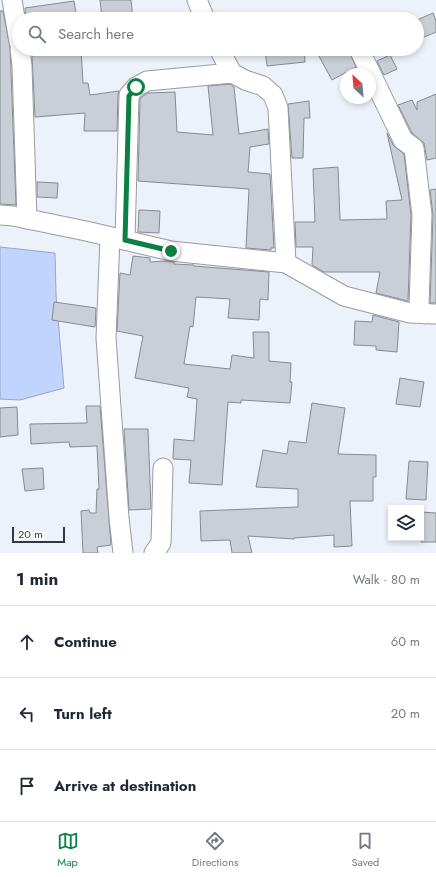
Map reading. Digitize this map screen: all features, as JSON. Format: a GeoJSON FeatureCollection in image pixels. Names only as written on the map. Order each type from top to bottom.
{"type":"FeatureCollection","features":[{"type":"Feature","properties":{"kind":"street"},"geometry":{"type":"LineString","coordinates":[[12,0],[14,12]]}},
{"type":"Feature","properties":{"kind":"street"},"geometry":{"type":"LineString","coordinates":[[197,0],[202,12]]}},
{"type":"Feature","properties":{"kind":"street"},"geometry":{"type":"LineString","coordinates":[[21,56],[27,219]]}},
{"type":"Feature","properties":{"kind":"street"},"geometry":{"type":"LineString","coordinates":[[223,56],[232,73],[245,80],[263,86],[273,95],[278,108],[286,263]]}},
{"type":"Feature","properties":{"kind":"street"},"geometry":{"type":"LineString","coordinates":[[362,56],[403,140],[414,148],[422,215],[420,307],[430,314]]}},
{"type":"Feature","properties":{"kind":"street"},"geometry":{"type":"LineString","coordinates":[[122,553],[106,338],[117,239],[129,96],[136,87],[147,81],[232,73]]}},
{"type":"Feature","properties":{"kind":"street"},"geometry":{"type":"LineString","coordinates":[[0,215],[27,219],[171,251],[286,263],[344,296],[410,314],[430,314]]}},
{"type":"Feature","properties":{"kind":"street"},"geometry":{"type":"LineString","coordinates":[[154,553],[161,543],[163,468]]}},
{"type":"Feature","properties":{"kind":"water"},"geometry":{"type":"Polygon","coordinates":[[[0,247],[55,253],[56,295],[64,388],[20,400],[0,399],[0,247]]]}},
{"type":"Feature","properties":{"kind":"building"},"geometry":{"type":"Polygon","coordinates":[[[100,0],[131,0],[132,12],[101,12],[100,0]]]}},
{"type":"Feature","properties":{"kind":"building"},"geometry":{"type":"Polygon","coordinates":[[[74,1],[76,12],[25,12],[25,8],[74,1]]]}},
{"type":"Feature","properties":{"kind":"building"},"geometry":{"type":"Polygon","coordinates":[[[0,11],[3,11],[10,47],[16,205],[0,204],[0,11]]]}},
{"type":"Feature","properties":{"kind":"building"},"geometry":{"type":"Polygon","coordinates":[[[433,13],[436,21],[436,32],[424,37],[424,17],[433,13]]]}},
{"type":"Feature","properties":{"kind":"building"},"geometry":{"type":"Polygon","coordinates":[[[32,56],[81,56],[83,83],[88,83],[90,95],[119,91],[117,131],[84,131],[85,113],[35,117],[32,56]]]}},
{"type":"Feature","properties":{"kind":"building"},"geometry":{"type":"Polygon","coordinates":[[[266,56],[305,56],[305,62],[267,66],[266,56]]]}},
{"type":"Feature","properties":{"kind":"building"},"geometry":{"type":"Polygon","coordinates":[[[319,56],[351,56],[356,67],[340,68],[340,76],[332,80],[319,56]]]}},
{"type":"Feature","properties":{"kind":"building"},"geometry":{"type":"Polygon","coordinates":[[[390,56],[397,69],[384,75],[377,61],[390,56]]]}},
{"type":"Feature","properties":{"kind":"building"},"geometry":{"type":"Polygon","coordinates":[[[230,84],[234,87],[239,134],[268,129],[269,144],[250,147],[248,172],[270,174],[274,248],[271,248],[271,250],[246,248],[249,189],[138,181],[140,99],[148,93],[175,92],[177,132],[213,135],[208,86],[230,84]]]}},
{"type":"Feature","properties":{"kind":"building"},"geometry":{"type":"Polygon","coordinates":[[[436,94],[436,158],[427,160],[424,143],[412,133],[398,105],[412,100],[417,110],[417,102],[436,94]]]}},
{"type":"Feature","properties":{"kind":"building"},"geometry":{"type":"Polygon","coordinates":[[[309,101],[310,118],[304,118],[303,158],[292,158],[288,104],[309,101]]]}},
{"type":"Feature","properties":{"kind":"building"},"geometry":{"type":"Polygon","coordinates":[[[387,133],[393,145],[404,154],[411,215],[408,301],[376,293],[380,272],[324,272],[312,265],[313,247],[296,247],[295,222],[315,222],[313,169],[338,167],[340,220],[387,219],[386,201],[402,200],[387,133]]]}},
{"type":"Feature","properties":{"kind":"building"},"geometry":{"type":"Polygon","coordinates":[[[37,182],[58,183],[57,198],[37,197],[37,182]]]}},
{"type":"Feature","properties":{"kind":"building"},"geometry":{"type":"Polygon","coordinates":[[[436,189],[436,303],[430,303],[433,215],[430,190],[436,189]]]}},
{"type":"Feature","properties":{"kind":"building"},"geometry":{"type":"Polygon","coordinates":[[[139,210],[160,211],[159,233],[138,232],[139,210]]]}},
{"type":"Feature","properties":{"kind":"building"},"geometry":{"type":"Polygon","coordinates":[[[133,256],[150,258],[150,262],[167,261],[174,262],[174,264],[269,272],[268,300],[260,299],[259,320],[228,318],[230,299],[196,297],[193,327],[190,326],[184,364],[230,369],[232,355],[254,358],[253,332],[269,332],[269,361],[291,363],[290,382],[292,382],[290,403],[241,400],[241,403],[228,402],[222,485],[189,483],[191,460],[173,459],[174,439],[194,441],[197,399],[187,397],[189,388],[135,378],[143,336],[117,331],[120,273],[130,275],[133,256]]]}},
{"type":"Feature","properties":{"kind":"building"},"geometry":{"type":"Polygon","coordinates":[[[54,302],[96,308],[95,327],[52,320],[54,302]]]}},
{"type":"Feature","properties":{"kind":"building"},"geometry":{"type":"Polygon","coordinates":[[[373,315],[399,322],[397,352],[376,350],[376,346],[354,345],[355,321],[372,322],[373,315]]]}},
{"type":"Feature","properties":{"kind":"building"},"geometry":{"type":"Polygon","coordinates":[[[400,378],[424,382],[420,407],[396,404],[400,378]]]}},
{"type":"Feature","properties":{"kind":"building"},"geometry":{"type":"Polygon","coordinates":[[[312,403],[345,408],[338,454],[376,455],[376,477],[373,477],[373,501],[350,501],[352,546],[334,547],[334,535],[294,539],[248,536],[252,553],[232,553],[230,540],[201,541],[200,511],[298,507],[298,489],[256,487],[263,450],[287,454],[289,441],[306,443],[312,403]]]}},
{"type":"Feature","properties":{"kind":"building"},"geometry":{"type":"Polygon","coordinates":[[[86,406],[100,406],[111,545],[97,547],[98,553],[83,553],[81,511],[89,510],[90,513],[96,513],[97,489],[99,489],[97,446],[70,447],[69,442],[31,444],[30,424],[87,423],[86,406]]]}},
{"type":"Feature","properties":{"kind":"building"},"geometry":{"type":"Polygon","coordinates":[[[17,407],[18,435],[0,437],[0,408],[17,407]]]}},
{"type":"Feature","properties":{"kind":"building"},"geometry":{"type":"Polygon","coordinates":[[[124,429],[148,429],[151,509],[129,510],[124,429]]]}},
{"type":"Feature","properties":{"kind":"building"},"geometry":{"type":"Polygon","coordinates":[[[409,461],[428,462],[426,500],[406,499],[409,461]]]}},
{"type":"Feature","properties":{"kind":"building"},"geometry":{"type":"Polygon","coordinates":[[[43,468],[44,489],[25,491],[22,469],[43,468]]]}},
{"type":"Feature","properties":{"kind":"building"},"geometry":{"type":"Polygon","coordinates":[[[424,512],[436,513],[436,542],[421,542],[424,541],[424,512]]]}},
{"type":"Feature","properties":{"kind":"route"},"geometry":{"type":"LineString","coordinates":[[136,87],[129,96],[125,240],[171,251]]}}]}
